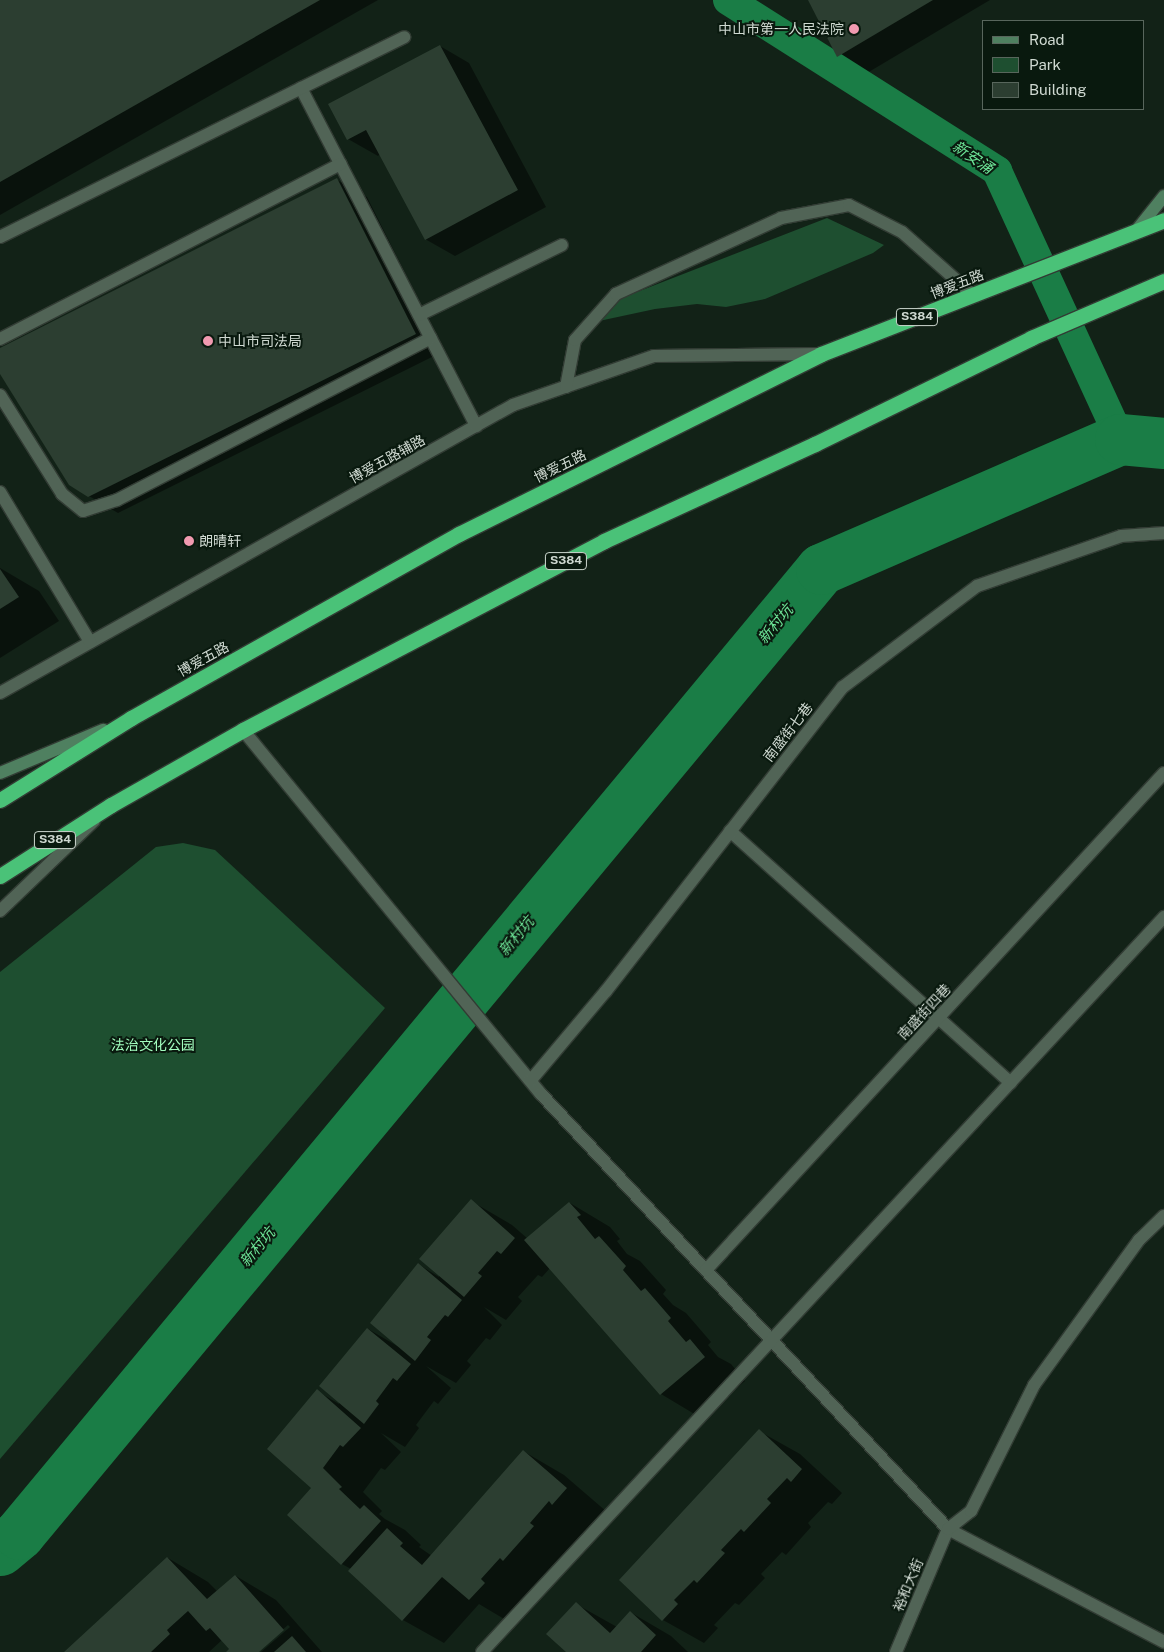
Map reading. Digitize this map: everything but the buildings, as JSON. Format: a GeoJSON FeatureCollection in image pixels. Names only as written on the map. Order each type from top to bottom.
{"type":"FeatureCollection","features":[{"type":"Feature","properties":{"kind":"highway","name":"博爱五路"},"geometry":{"type":"LineString","coordinates":[[0,800],[130,718],[459,534],[821,354],[1164,220]]}},
{"type":"Feature","properties":{"kind":"highway","name":"S384"},"geometry":{"type":"LineString","coordinates":[[0,876],[111,805],[243,730],[604,541],[815,444],[1031,338],[1099,307],[1161,283]]}},
{"type":"Feature","properties":{"kind":"main road"},"geometry":{"type":"LineString","coordinates":[[1136,230],[1164,196]]}},
{"type":"Feature","properties":{"kind":"main road"},"geometry":{"type":"LineString","coordinates":[[0,773],[130,718]]}},
{"type":"Feature","properties":{"kind":"street"},"geometry":{"type":"LineString","coordinates":[[0,238],[404,37]]}},
{"type":"Feature","properties":{"kind":"street"},"geometry":{"type":"LineString","coordinates":[[301,88],[476,426]]}},
{"type":"Feature","properties":{"kind":"street"},"geometry":{"type":"LineString","coordinates":[[0,339],[341,164]]}},
{"type":"Feature","properties":{"kind":"street"},"geometry":{"type":"LineString","coordinates":[[566,387],[575,340],[616,294],[780,218],[850,205],[902,232],[973,295]]}},
{"type":"Feature","properties":{"kind":"street"},"geometry":{"type":"LineString","coordinates":[[419,315],[562,245]]}},
{"type":"Feature","properties":{"kind":"street"},"geometry":{"type":"LineString","coordinates":[[0,395],[62,494],[83,511],[118,500],[431,338]]}},
{"type":"Feature","properties":{"kind":"street","name":"博爱五路辅路"},"geometry":{"type":"LineString","coordinates":[[0,693],[513,405],[654,356],[821,354]]}},
{"type":"Feature","properties":{"kind":"street"},"geometry":{"type":"LineString","coordinates":[[0,492],[90,642]]}},
{"type":"Feature","properties":{"kind":"street","name":"南盛街七巷"},"geometry":{"type":"LineString","coordinates":[[530,1080],[606,991],[843,687],[978,586],[1121,536],[1164,533]]}},
{"type":"Feature","properties":{"kind":"street"},"geometry":{"type":"LineString","coordinates":[[243,730],[530,1080],[948,1529],[1164,1642]]}},
{"type":"Feature","properties":{"kind":"street","name":"南盛街四巷"},"geometry":{"type":"LineString","coordinates":[[706,1270],[1164,774]]}},
{"type":"Feature","properties":{"kind":"street"},"geometry":{"type":"LineString","coordinates":[[0,911],[111,805]]}},
{"type":"Feature","properties":{"kind":"street"},"geometry":{"type":"LineString","coordinates":[[730,831],[1011,1083]]}},
{"type":"Feature","properties":{"kind":"street"},"geometry":{"type":"LineString","coordinates":[[482,1652],[772,1342],[1164,917]]}},
{"type":"Feature","properties":{"kind":"street"},"geometry":{"type":"LineString","coordinates":[[948,1529],[972,1511],[1034,1385],[1139,1240],[1164,1216]]}},
{"type":"Feature","properties":{"kind":"street","name":"裕和大街"},"geometry":{"type":"LineString","coordinates":[[896,1652],[948,1529]]}},
{"type":"Feature","properties":{"kind":"green space"},"geometry":{"type":"Polygon","coordinates":[[[827,218],[884,245],[873,253],[765,299],[726,307],[697,304],[655,309],[599,321],[619,299],[827,218]]]}},
{"type":"Feature","properties":{"kind":"green space","name":"法治文化公园"},"geometry":{"type":"Polygon","coordinates":[[[183,843],[215,850],[385,1008],[0,1459],[0,972],[156,847],[183,843]]]}},
{"type":"Feature","properties":{"kind":"waterway","name":"新安涌"},"geometry":{"type":"LineString","coordinates":[[728,0],[997,171],[1120,439]]}},
{"type":"Feature","properties":{"kind":"waterway","name":"新村坑"},"geometry":{"type":"LineString","coordinates":[[0,1550],[19,1534],[821,569],[1120,439],[1164,443]]}},
{"type":"Feature","properties":{"kind":"place","name":"中山市第一人民法院"},"geometry":{"type":"Point","coordinates":[854,29]}},
{"type":"Feature","properties":{"kind":"place","name":"中山市司法局"},"geometry":{"type":"Point","coordinates":[208,341]}},
{"type":"Feature","properties":{"kind":"place","name":"朗晴轩"},"geometry":{"type":"Point","coordinates":[189,541]}}]}
